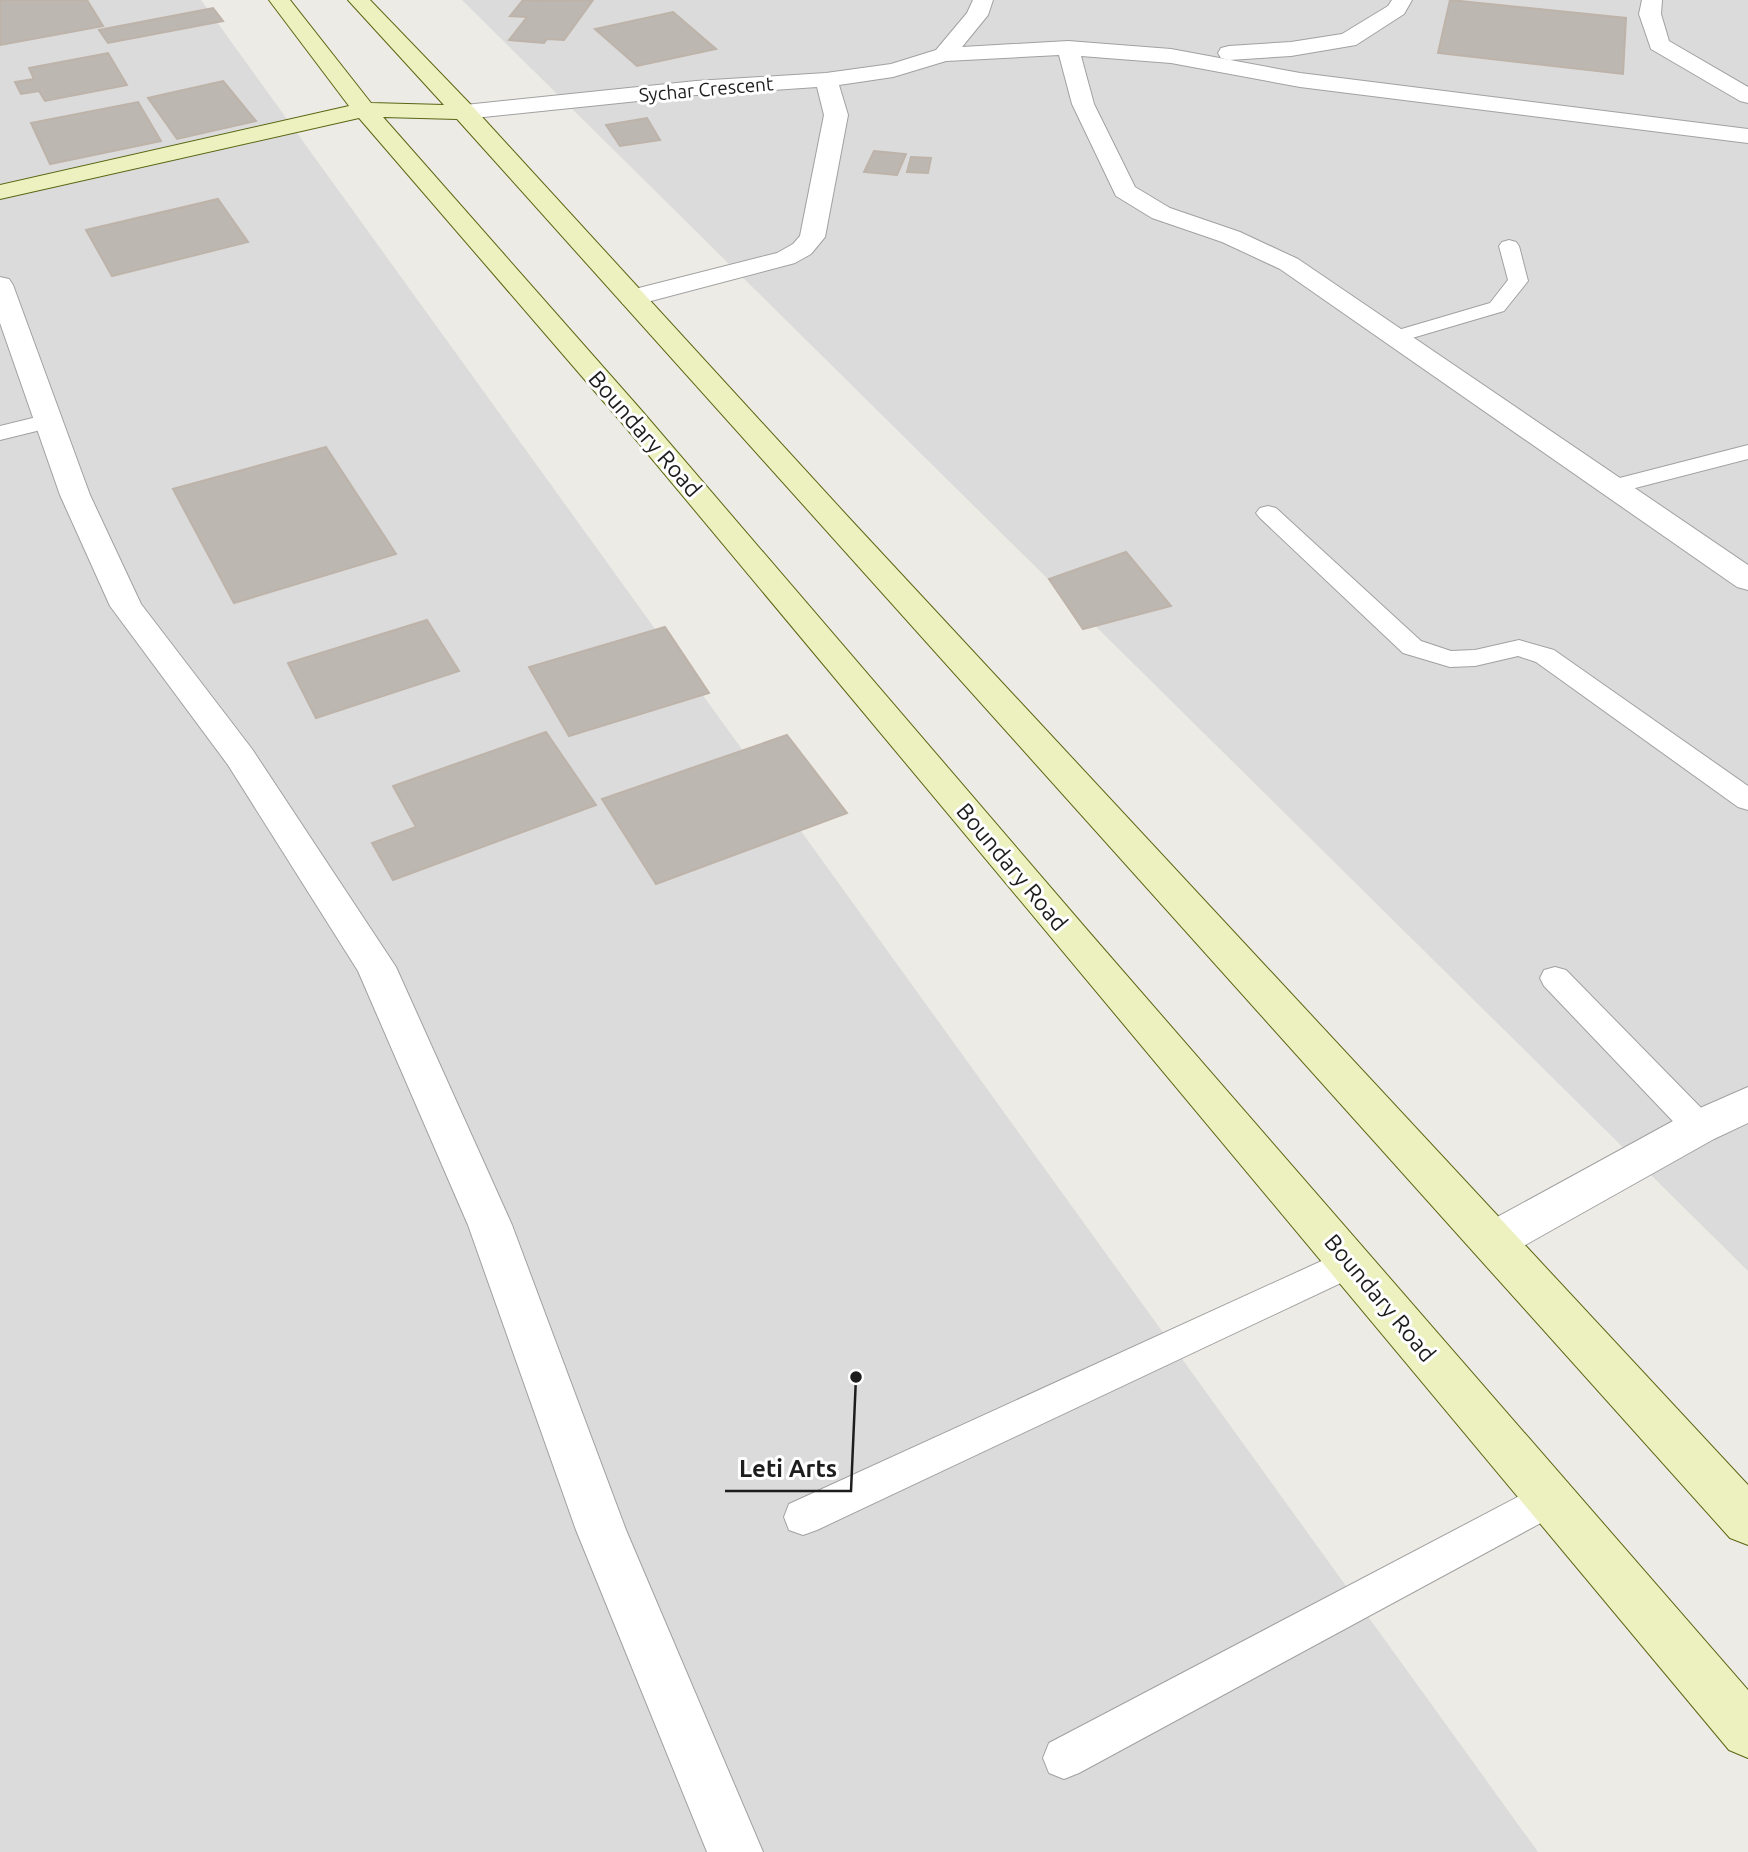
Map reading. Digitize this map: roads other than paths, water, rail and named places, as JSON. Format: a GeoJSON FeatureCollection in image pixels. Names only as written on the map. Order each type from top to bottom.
{"type":"FeatureCollection","features":[{"type":"Feature","properties":{"kind":"main road","name":"Boundary Road"},"geometry":{"type":"LineString","coordinates":[[279,0],[364,110],[632,417],[1748,1731]]}},
{"type":"Feature","properties":{"kind":"main road"},"geometry":{"type":"LineString","coordinates":[[359,0],[466,112],[632,298],[1748,1521]]}},
{"type":"Feature","properties":{"kind":"main road"},"geometry":{"type":"LineString","coordinates":[[0,192],[364,110],[466,112]]}},
{"type":"Feature","properties":{"kind":"street"},"geometry":{"type":"LineString","coordinates":[[944,55],[977,15],[983,0]]}},
{"type":"Feature","properties":{"kind":"street"},"geometry":{"type":"LineString","coordinates":[[1171,56],[1291,49],[1348,40],[1397,10],[1402,0]]}},
{"type":"Feature","properties":{"kind":"street"},"geometry":{"type":"LineString","coordinates":[[1652,0],[1650,14],[1658,44],[1748,96]]}},
{"type":"Feature","properties":{"kind":"street","name":"Sychar Crescent"},"geometry":{"type":"LineString","coordinates":[[466,112],[696,88],[826,80],[893,70],[944,55],[1068,48],[1171,56]]}},
{"type":"Feature","properties":{"kind":"street"},"geometry":{"type":"LineString","coordinates":[[1068,48],[1083,104],[1125,191],[1161,213],[1231,237],[1289,264],[1748,580]]}},
{"type":"Feature","properties":{"kind":"street"},"geometry":{"type":"LineString","coordinates":[[1171,56],[1300,80],[1748,136]]}},
{"type":"Feature","properties":{"kind":"street"},"geometry":{"type":"LineString","coordinates":[[632,298],[786,258],[802,249],[812,237],[836,115],[826,80]]}},
{"type":"Feature","properties":{"kind":"street"},"geometry":{"type":"LineString","coordinates":[[0,285],[75,495],[126,606],[240,757],[376,967],[490,1225],[601,1530],[736,1852]]}},
{"type":"Feature","properties":{"kind":"street"},"geometry":{"type":"LineString","coordinates":[[1495,1241],[1699,1127],[1748,1104]]}},
{"type":"Feature","properties":{"kind":"lane"},"geometry":{"type":"LineString","coordinates":[[1395,337],[1497,307],[1518,281],[1509,246]]}},
{"type":"Feature","properties":{"kind":"lane"},"geometry":{"type":"LineString","coordinates":[[0,433],[49,421]]}},
{"type":"Feature","properties":{"kind":"lane"},"geometry":{"type":"LineString","coordinates":[[1612,487],[1748,452]]}},
{"type":"Feature","properties":{"kind":"lane"},"geometry":{"type":"LineString","coordinates":[[1268,513],[1412,646],[1450,659],[1475,658],[1519,648],[1545,656],[1748,800]]}},
{"type":"Feature","properties":{"kind":"lane"},"geometry":{"type":"LineString","coordinates":[[1555,978],[1699,1127]]}},
{"type":"Feature","properties":{"kind":"lane"},"geometry":{"type":"LineString","coordinates":[[803,1517],[1350,1263]]}},
{"type":"Feature","properties":{"kind":"lane"},"geometry":{"type":"LineString","coordinates":[[1064,1758],[1550,1498]]}},
{"type":"Feature","properties":{"kind":"place","name":"Leti Arts"},"geometry":{"type":"Point","coordinates":[856,1377]}}]}
